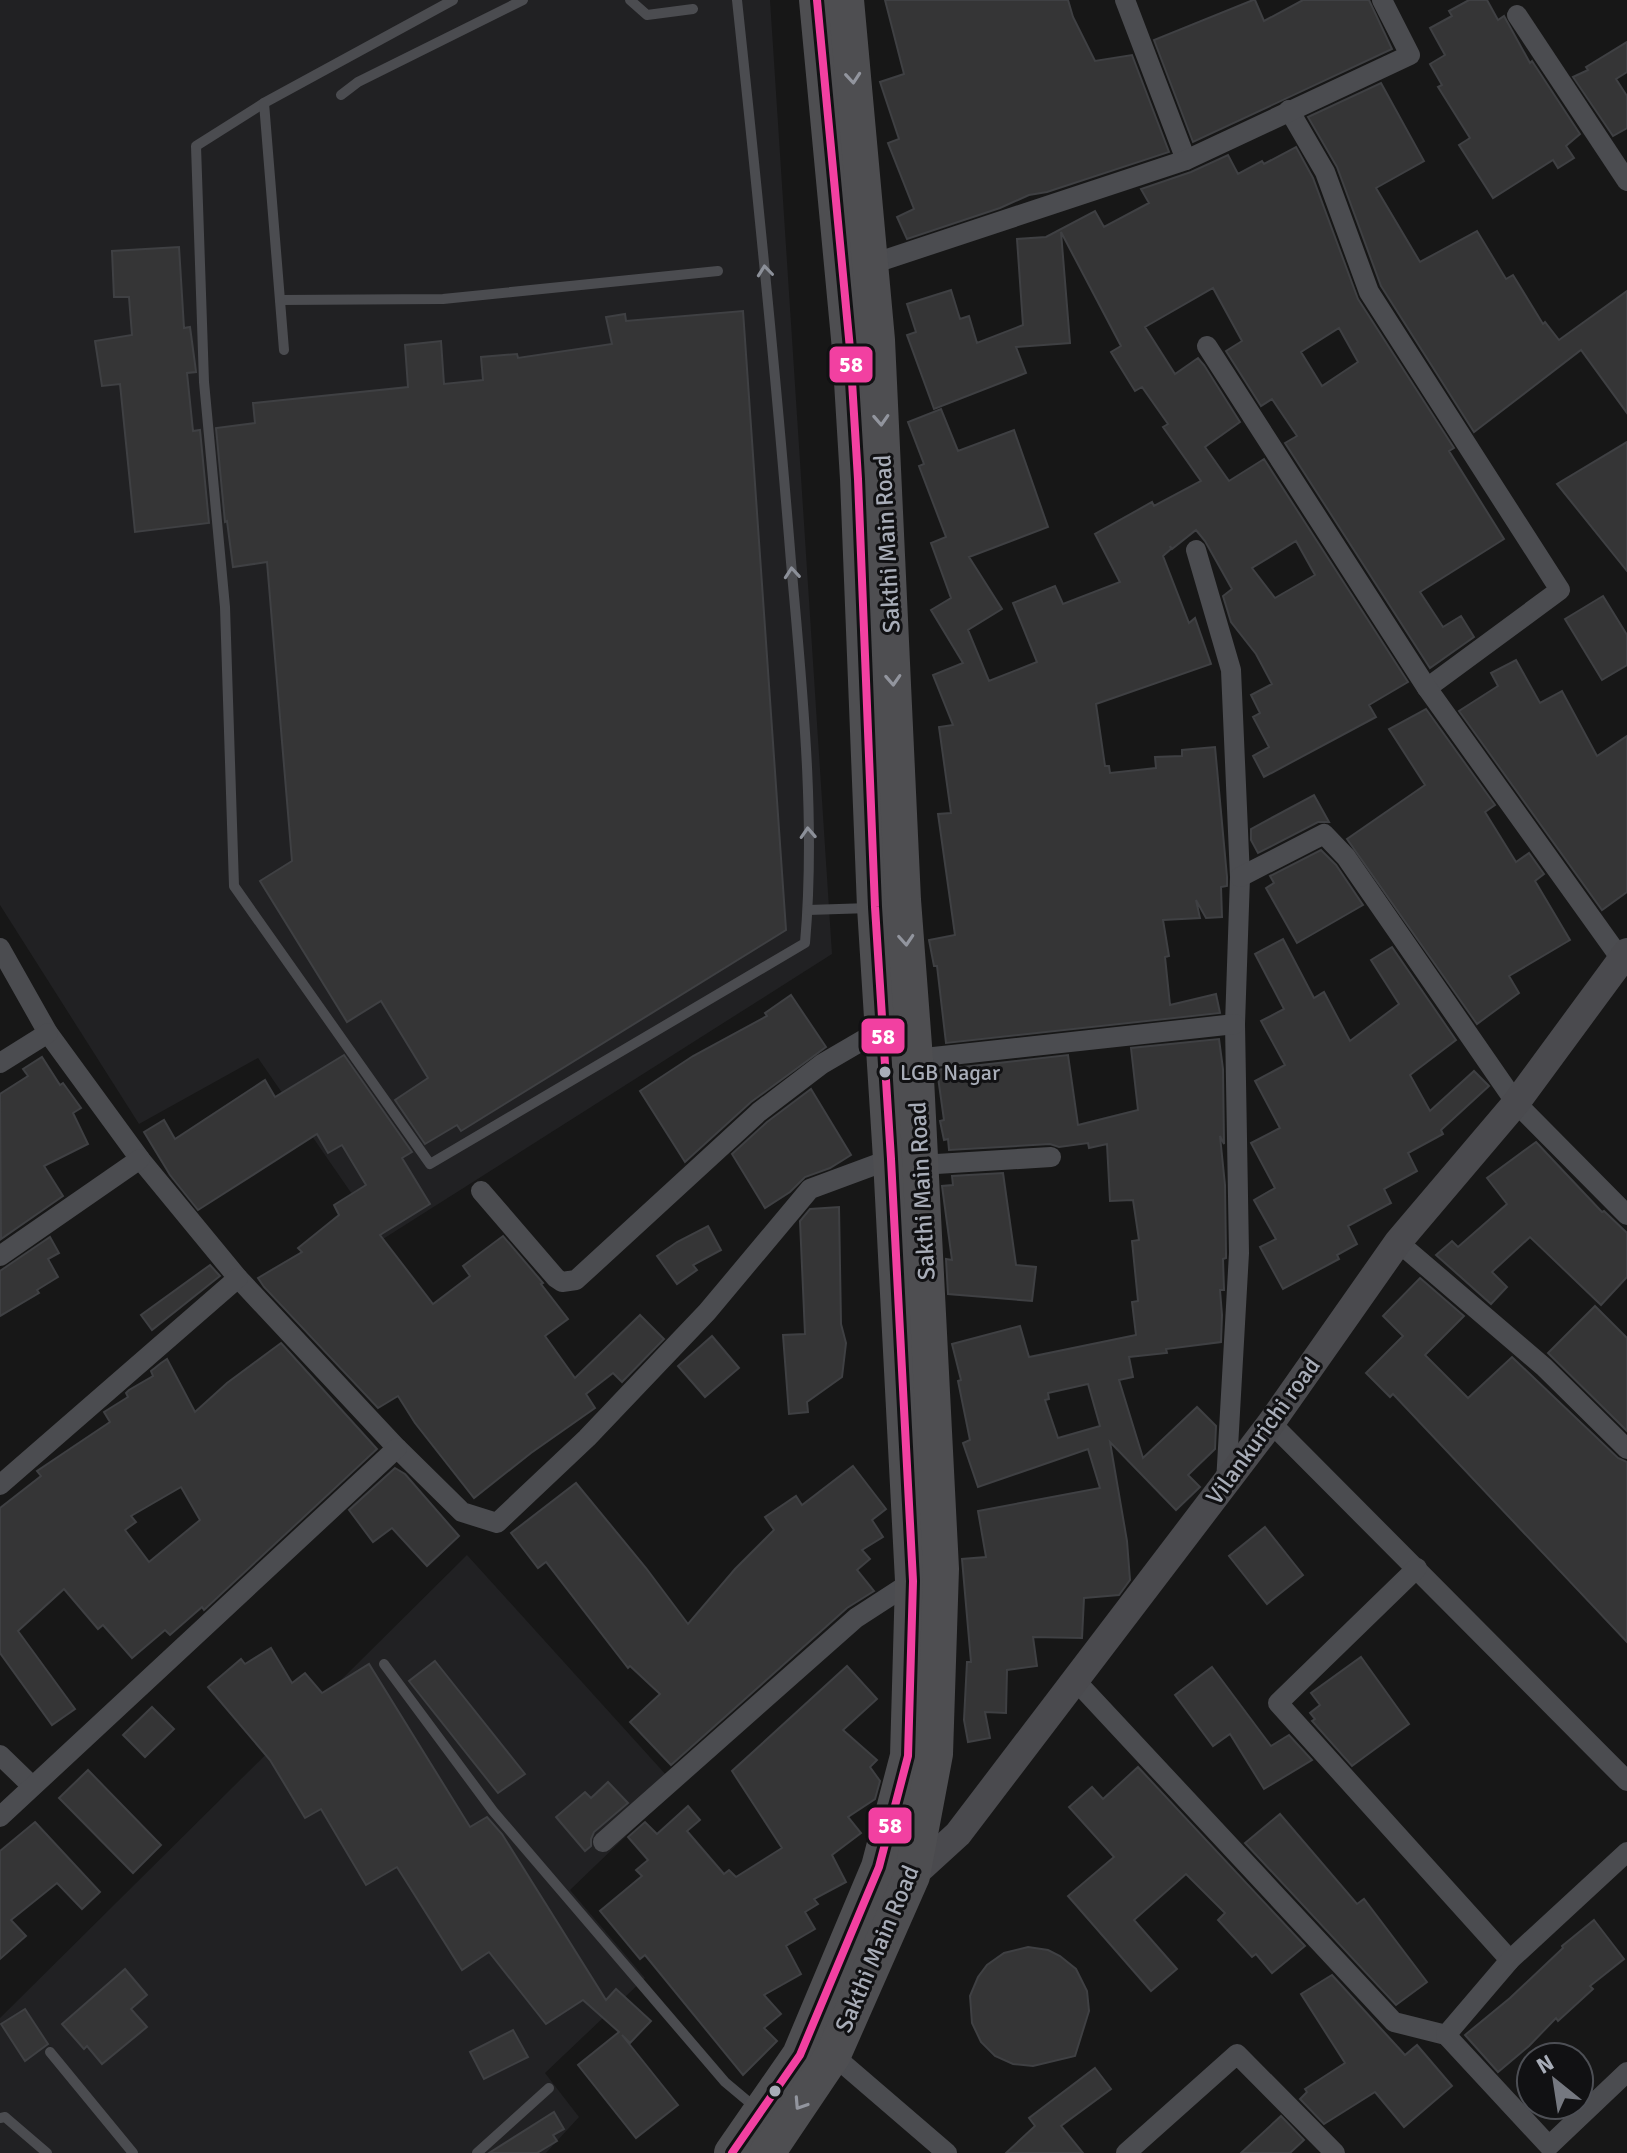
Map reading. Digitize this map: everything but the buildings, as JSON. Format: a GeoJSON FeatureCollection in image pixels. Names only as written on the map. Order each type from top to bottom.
{"type":"FeatureCollection","features":[{"type":"Feature","properties":{"kind":"highway"},"geometry":{"type":"LineString","coordinates":[[732,2153],[800,2055],[896,1871],[908,1756],[913,1581],[906,1162],[882,1029],[850,349],[817,0]]}},
{"type":"Feature","properties":{"kind":"highway","name":"Sakthi Main Road"},"geometry":{"type":"LineString","coordinates":[[767,2153],[833,2055],[935,1754],[941,1569],[906,1162],[915,1059],[903,900],[877,340],[846,0]]}},
{"type":"Feature","properties":{"kind":"main road","name":"Vilankurichi road"},"geometry":{"type":"LineString","coordinates":[[896,1871],[958,1834],[1271,1423],[1398,1242],[1516,1103],[1624,956]]}},
{"type":"Feature","properties":{"kind":"street"},"geometry":{"type":"LineString","coordinates":[[1125,0],[1186,160]]}},
{"type":"Feature","properties":{"kind":"street"},"geometry":{"type":"LineString","coordinates":[[869,265],[1186,160],[1410,55],[1382,0]]}},
{"type":"Feature","properties":{"kind":"street"},"geometry":{"type":"LineString","coordinates":[[1517,15],[1627,181]]}},
{"type":"Feature","properties":{"kind":"street"},"geometry":{"type":"LineString","coordinates":[[1289,110],[1325,172],[1369,292],[1560,590],[1427,688]]}},
{"type":"Feature","properties":{"kind":"street"},"geometry":{"type":"LineString","coordinates":[[1207,346],[1427,688],[1624,956]]}},
{"type":"Feature","properties":{"kind":"street"},"geometry":{"type":"LineString","coordinates":[[1196,550],[1231,670],[1240,877],[1235,1024],[1239,1253],[1226,1483]]}},
{"type":"Feature","properties":{"kind":"street"},"geometry":{"type":"LineString","coordinates":[[1240,877],[1324,834],[1346,857],[1516,1103],[1627,1215]]}},
{"type":"Feature","properties":{"kind":"street"},"geometry":{"type":"LineString","coordinates":[[0,948],[48,1033],[140,1159],[238,1278],[397,1448],[462,1512],[497,1523],[587,1438],[707,1312],[810,1189],[906,1162],[1051,1157]]}},
{"type":"Feature","properties":{"kind":"street"},"geometry":{"type":"LineString","coordinates":[[915,1059],[1235,1024]]}},
{"type":"Feature","properties":{"kind":"street"},"geometry":{"type":"LineString","coordinates":[[481,1191],[556,1278],[562,1282],[576,1280],[759,1112],[822,1064],[882,1029]]}},
{"type":"Feature","properties":{"kind":"street"},"geometry":{"type":"LineString","coordinates":[[0,1063],[48,1033]]}},
{"type":"Feature","properties":{"kind":"street"},"geometry":{"type":"LineString","coordinates":[[0,1256],[140,1159]]}},
{"type":"Feature","properties":{"kind":"street"},"geometry":{"type":"LineString","coordinates":[[1398,1242],[1544,1367],[1627,1449]]}},
{"type":"Feature","properties":{"kind":"street"},"geometry":{"type":"LineString","coordinates":[[0,1485],[238,1278]]}},
{"type":"Feature","properties":{"kind":"street"},"geometry":{"type":"LineString","coordinates":[[1271,1423],[1627,1781]]}},
{"type":"Feature","properties":{"kind":"street"},"geometry":{"type":"LineString","coordinates":[[0,1817],[397,1448]]}},
{"type":"Feature","properties":{"kind":"street"},"geometry":{"type":"LineString","coordinates":[[1417,1568],[1278,1703],[1510,1960]]}},
{"type":"Feature","properties":{"kind":"street"},"geometry":{"type":"LineString","coordinates":[[603,1842],[856,1618],[913,1581]]}},
{"type":"Feature","properties":{"kind":"street"},"geometry":{"type":"LineString","coordinates":[[1075,1680],[1394,2022],[1446,2035],[1549,2151],[1627,2072]]}},
{"type":"Feature","properties":{"kind":"street"},"geometry":{"type":"LineString","coordinates":[[0,1755],[32,1786]]}},
{"type":"Feature","properties":{"kind":"street"},"geometry":{"type":"LineString","coordinates":[[1446,2035],[1510,1960],[1627,1852]]}},
{"type":"Feature","properties":{"kind":"street"},"geometry":{"type":"LineString","coordinates":[[1137,2150],[1237,2054],[1335,2153]]}},
{"type":"Feature","properties":{"kind":"street"},"geometry":{"type":"LineString","coordinates":[[833,2055],[947,2153]]}},
{"type":"Feature","properties":{"kind":"lane"},"geometry":{"type":"LineString","coordinates":[[453,0],[264,103],[196,146],[204,382],[225,607],[234,886],[430,1164],[805,943],[810,879],[800,669],[774,349],[737,0]]}},
{"type":"Feature","properties":{"kind":"lane"},"geometry":{"type":"LineString","coordinates":[[341,95],[358,82],[523,0]]}},
{"type":"Feature","properties":{"kind":"lane"},"geometry":{"type":"LineString","coordinates":[[630,0],[647,15],[693,9]]}},
{"type":"Feature","properties":{"kind":"lane"},"geometry":{"type":"LineString","coordinates":[[264,103],[284,350]]}},
{"type":"Feature","properties":{"kind":"lane"},"geometry":{"type":"LineString","coordinates":[[280,300],[443,299],[718,271]]}},
{"type":"Feature","properties":{"kind":"lane"},"geometry":{"type":"LineString","coordinates":[[808,910],[875,907]]}},
{"type":"Feature","properties":{"kind":"lane"},"geometry":{"type":"LineString","coordinates":[[384,1664],[524,1848],[725,2082],[761,2112]]}},
{"type":"Feature","properties":{"kind":"lane"},"geometry":{"type":"LineString","coordinates":[[50,2052],[133,2153]]}},
{"type":"Feature","properties":{"kind":"lane"},"geometry":{"type":"LineString","coordinates":[[477,2153],[549,2088]]}},
{"type":"Feature","properties":{"kind":"lane"},"geometry":{"type":"LineString","coordinates":[[0,2118],[5,2117],[47,2153]]}},
{"type":"Feature","properties":{"kind":"shaded area"},"geometry":{"type":"Polygon","coordinates":[[[0,0],[770,0],[832,954],[383,1239],[258,1058],[139,1124],[0,905],[0,0]]]}},
{"type":"Feature","properties":{"kind":"shaded area"},"geometry":{"type":"Polygon","coordinates":[[[467,1555],[677,1787],[570,1890],[645,1978],[545,2073],[579,2117],[546,2153],[0,2153],[0,2018],[467,1555]]]}},
{"type":"Feature","properties":{"kind":"transit line","name":"58"},"geometry":{"type":"LineString","coordinates":[[732,2153],[800,2055],[879,1867],[908,1756],[913,1581],[875,907],[858,479],[850,349],[817,0]]}},
{"type":"Feature","properties":{"kind":"place","name":"LGB Nagar"},"geometry":{"type":"Point","coordinates":[885,1072]}}]}
